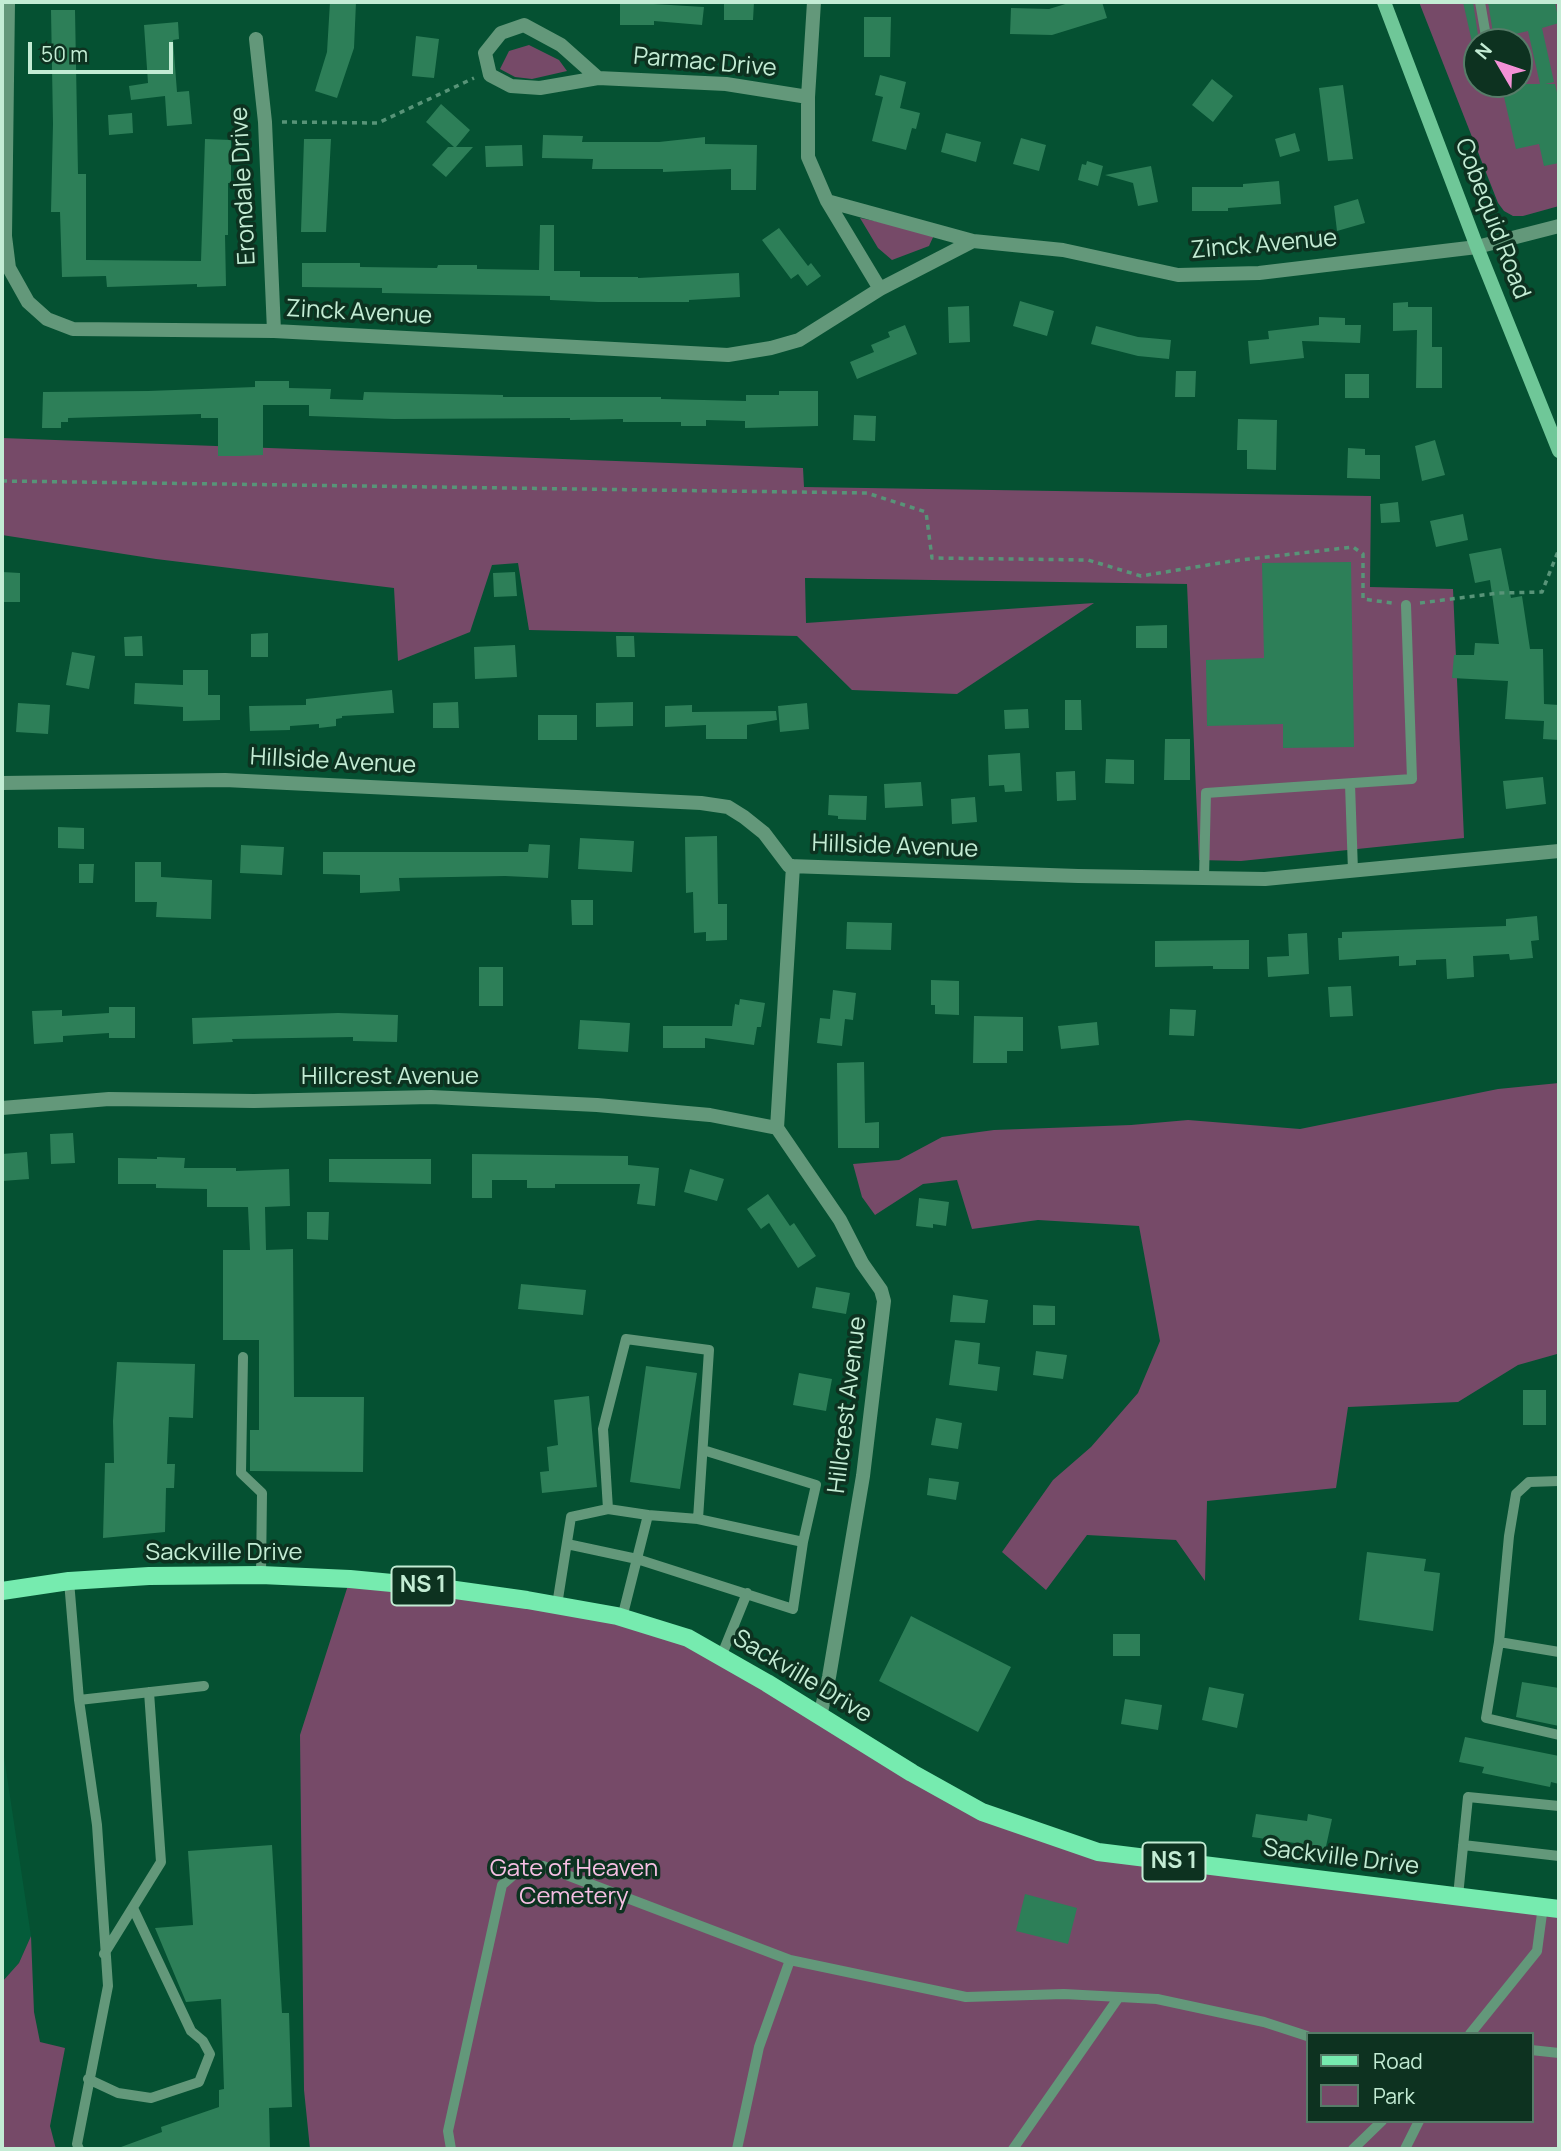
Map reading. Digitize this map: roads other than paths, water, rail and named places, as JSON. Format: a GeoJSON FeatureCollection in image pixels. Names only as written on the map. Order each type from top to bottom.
{"type":"FeatureCollection","features":[{"type":"Feature","properties":{"kind":"main road","name":"Cobequid Road"},"geometry":{"type":"LineString","coordinates":[[1384,2],[1559,451]]}},
{"type":"Feature","properties":{"kind":"main road","name":"Sackville Drive"},"geometry":{"type":"LineString","coordinates":[[2,1591],[69,1581],[149,1576],[261,1575],[350,1579],[434,1587],[557,1605],[622,1618],[688,1639],[982,1812],[1098,1852],[1551,1907]]}},
{"type":"Feature","properties":{"kind":"street"},"geometry":{"type":"LineString","coordinates":[[2,2],[8,2]]}},
{"type":"Feature","properties":{"kind":"street","name":"Zinck Avenue"},"geometry":{"type":"LineString","coordinates":[[8,2],[4,236],[9,268],[28,302],[47,319],[73,329],[274,331],[728,355],[799,340],[880,289],[973,241]]}},
{"type":"Feature","properties":{"kind":"street"},"geometry":{"type":"LineString","coordinates":[[814,2],[807,96],[808,157],[827,201],[880,289]]}},
{"type":"Feature","properties":{"kind":"street","name":"Parmac Drive"},"geometry":{"type":"LineString","coordinates":[[598,78],[561,45],[524,25],[501,33],[485,53],[490,75],[511,86],[540,88],[598,78],[726,84],[807,96]]}},
{"type":"Feature","properties":{"kind":"street","name":"Erondale Drive"},"geometry":{"type":"LineString","coordinates":[[256,39],[265,122],[274,331]]}},
{"type":"Feature","properties":{"kind":"street","name":"Zinck Avenue"},"geometry":{"type":"LineString","coordinates":[[827,201],[973,241],[1063,250],[1178,275],[1259,273],[1478,247],[1559,226]]}},
{"type":"Feature","properties":{"kind":"street","name":"Hillside Avenue"},"geometry":{"type":"LineString","coordinates":[[2,783],[225,780],[701,803],[728,807],[744,817],[764,833],[789,866],[1265,879],[1559,851]]}},
{"type":"Feature","properties":{"kind":"street"},"geometry":{"type":"LineString","coordinates":[[777,1128],[793,866]]}},
{"type":"Feature","properties":{"kind":"street","name":"Hillcrest Avenue"},"geometry":{"type":"LineString","coordinates":[[2,1108],[110,1099],[254,1101],[431,1097],[597,1105],[697,1114],[777,1128],[840,1220],[862,1263],[881,1290],[884,1301],[861,1489],[830,1677],[820,1716]]}},
{"type":"Feature","properties":{"kind":"lane"},"geometry":{"type":"LineString","coordinates":[[1480,2],[1485,28]]}},
{"type":"Feature","properties":{"kind":"lane"},"geometry":{"type":"LineString","coordinates":[[1203,878],[1206,793],[1412,779],[1406,606]]}},
{"type":"Feature","properties":{"kind":"lane"},"geometry":{"type":"LineString","coordinates":[[1350,784],[1353,871]]}},
{"type":"Feature","properties":{"kind":"lane"},"geometry":{"type":"LineString","coordinates":[[608,1509],[603,1429],[626,1339],[709,1350],[698,1520]]}},
{"type":"Feature","properties":{"kind":"lane"},"geometry":{"type":"LineString","coordinates":[[243,1357],[241,1473],[262,1493],[261,1575]]}},
{"type":"Feature","properties":{"kind":"lane"},"geometry":{"type":"LineString","coordinates":[[566,1544],[637,1559],[793,1609],[803,1542],[816,1485],[703,1450]]}},
{"type":"Feature","properties":{"kind":"lane"},"geometry":{"type":"LineString","coordinates":[[1559,1481],[1530,1482],[1516,1494],[1507,1550],[1499,1642],[1486,1718],[1559,1735]]}},
{"type":"Feature","properties":{"kind":"lane"},"geometry":{"type":"LineString","coordinates":[[557,1605],[571,1517],[608,1509],[698,1520],[803,1542]]}},
{"type":"Feature","properties":{"kind":"lane"},"geometry":{"type":"LineString","coordinates":[[622,1618],[648,1516]]}},
{"type":"Feature","properties":{"kind":"lane"},"geometry":{"type":"LineString","coordinates":[[69,1581],[79,1700],[97,1825],[108,1986],[88,2078],[77,2144],[79,2149]]}},
{"type":"Feature","properties":{"kind":"lane"},"geometry":{"type":"LineString","coordinates":[[721,1657],[747,1594]]}},
{"type":"Feature","properties":{"kind":"lane"},"geometry":{"type":"LineString","coordinates":[[1499,1642],[1559,1652]]}},
{"type":"Feature","properties":{"kind":"lane"},"geometry":{"type":"LineString","coordinates":[[79,1700],[204,1686]]}},
{"type":"Feature","properties":{"kind":"lane"},"geometry":{"type":"LineString","coordinates":[[104,1955],[160,1862],[149,1692]]}},
{"type":"Feature","properties":{"kind":"lane"},"geometry":{"type":"LineString","coordinates":[[1458,1896],[1468,1797],[1559,1806]]}},
{"type":"Feature","properties":{"kind":"lane"},"geometry":{"type":"LineString","coordinates":[[1463,1845],[1559,1856]]}},
{"type":"Feature","properties":{"kind":"lane"},"geometry":{"type":"LineString","coordinates":[[451,2149],[448,2131],[502,1885],[519,1870],[543,1866],[790,1959],[966,1997],[1064,1994],[1157,1999],[1264,2022],[1306,2036]]}},
{"type":"Feature","properties":{"kind":"lane"},"geometry":{"type":"LineString","coordinates":[[1471,2032],[1537,1951],[1551,1907]]}},
{"type":"Feature","properties":{"kind":"lane"},"geometry":{"type":"LineString","coordinates":[[88,2078],[118,2093],[151,2098],[199,2082],[210,2054],[203,2041],[191,2031],[133,1908]]}},
{"type":"Feature","properties":{"kind":"lane"},"geometry":{"type":"LineString","coordinates":[[737,2149],[760,2046],[790,1959]]}},
{"type":"Feature","properties":{"kind":"lane"},"geometry":{"type":"LineString","coordinates":[[1013,2149],[1119,1997]]}},
{"type":"Feature","properties":{"kind":"lane"},"geometry":{"type":"LineString","coordinates":[[1533,2050],[1559,2053]]}},
{"type":"Feature","properties":{"kind":"lane"},"geometry":{"type":"LineString","coordinates":[[1353,2149],[1380,2123]]}},
{"type":"Feature","properties":{"kind":"lane"},"geometry":{"type":"LineString","coordinates":[[1405,2149],[1418,2123]]}},
{"type":"Feature","properties":{"kind":"park label","name":"Gate of Heaven Cemetery"},"geometry":{"type":"Point","coordinates":[574,1883]}}]}
